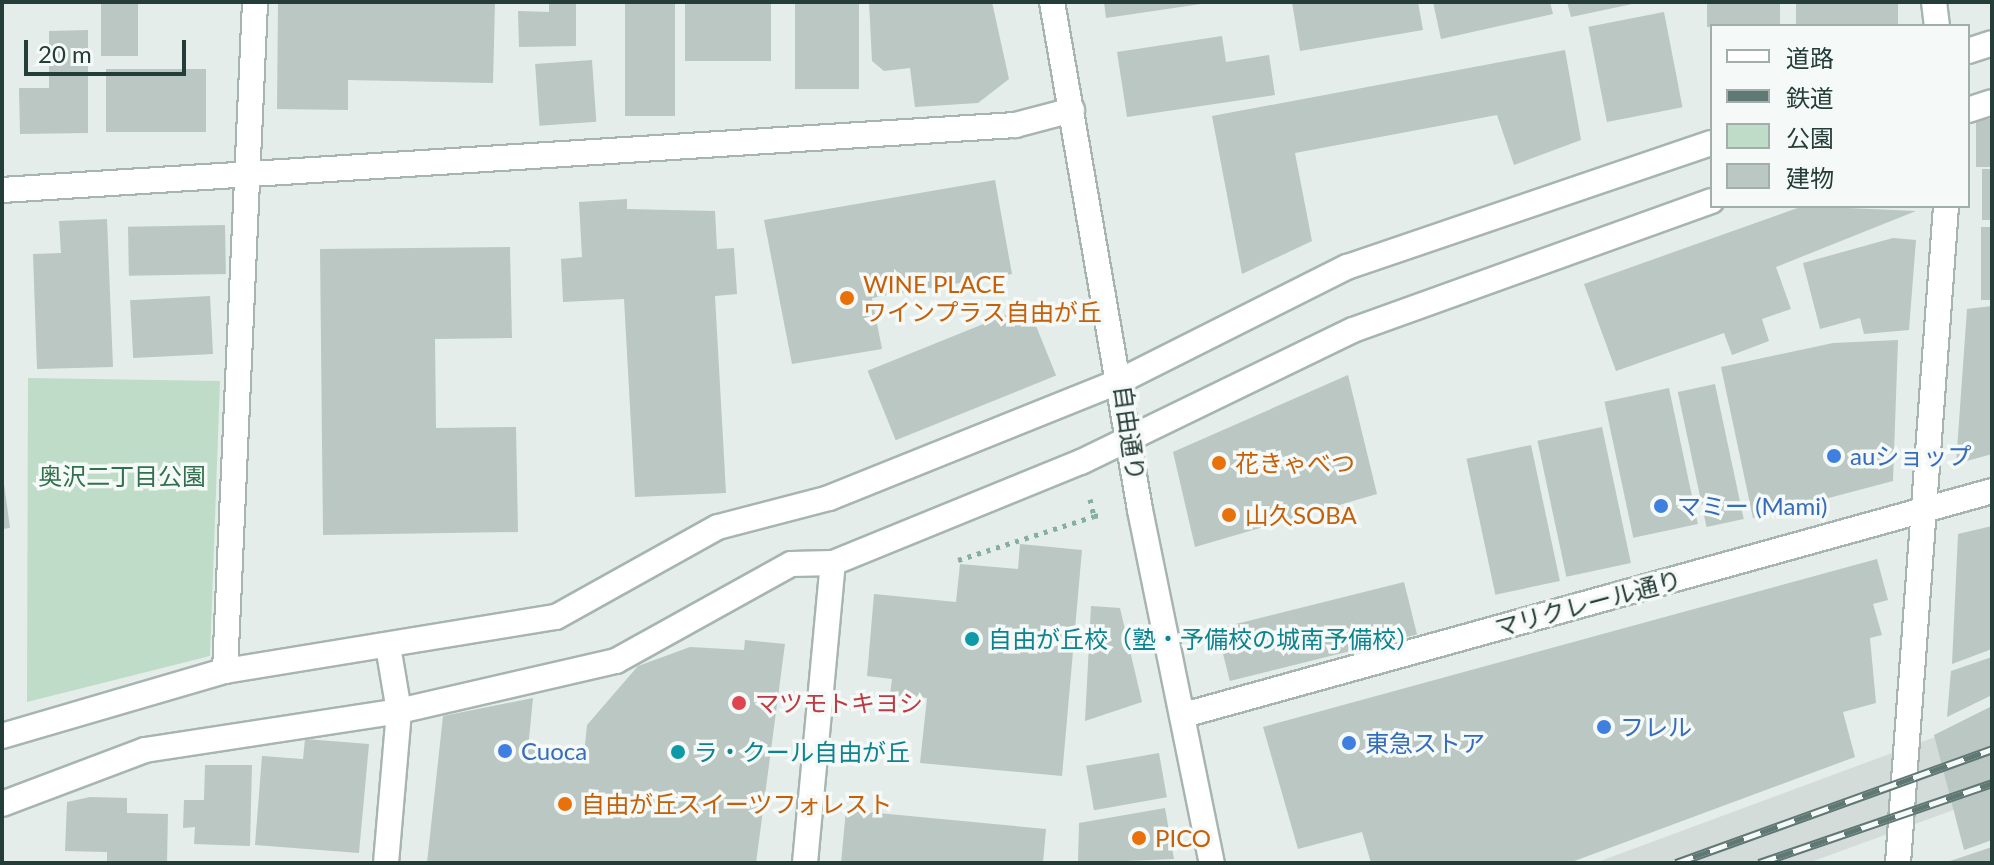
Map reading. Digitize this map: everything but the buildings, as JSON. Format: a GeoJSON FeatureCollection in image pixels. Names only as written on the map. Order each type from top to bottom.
{"type":"FeatureCollection","features":[{"type":"Feature","properties":{"kind":"street"},"geometry":{"type":"LineString","coordinates":[[225,671],[255,2]]}},
{"type":"Feature","properties":{"kind":"street","name":"自由通り"},"geometry":{"type":"LineString","coordinates":[[1052,2],[1133,434],[1140,510],[1212,863]]}},
{"type":"Feature","properties":{"kind":"street"},"geometry":{"type":"LineString","coordinates":[[1934,2],[1937,24]]}},
{"type":"Feature","properties":{"kind":"street"},"geometry":{"type":"LineString","coordinates":[[1970,50],[1992,43]]}},
{"type":"Feature","properties":{"kind":"street"},"geometry":{"type":"LineString","coordinates":[[1970,109],[1992,102]]}},
{"type":"Feature","properties":{"kind":"street"},"geometry":{"type":"LineString","coordinates":[[2,190],[1015,125],[1072,110]]}},
{"type":"Feature","properties":{"kind":"street"},"geometry":{"type":"LineString","coordinates":[[2,736],[225,671],[556,617],[718,527],[829,498],[1122,380],[1347,267],[1710,144]]}},
{"type":"Feature","properties":{"kind":"street"},"geometry":{"type":"LineString","coordinates":[[2,804],[145,750],[399,711],[616,661],[791,564],[833,563],[1133,434],[1353,330],[1710,202]]}},
{"type":"Feature","properties":{"kind":"street"},"geometry":{"type":"LineString","coordinates":[[1892,861],[1927,509],[1946,208]]}},
{"type":"Feature","properties":{"kind":"street","name":"マリクレール通り"},"geometry":{"type":"LineString","coordinates":[[1184,715],[1992,491]]}},
{"type":"Feature","properties":{"kind":"street"},"geometry":{"type":"LineString","coordinates":[[805,863],[833,563]]}},
{"type":"Feature","properties":{"kind":"street"},"geometry":{"type":"LineString","coordinates":[[386,863],[399,711],[388,646]]}},
{"type":"Feature","properties":{"kind":"shaded area"},"geometry":{"type":"Polygon","coordinates":[[[1992,716],[1992,796],[1808,863],[1595,863],[1992,716]]]}},
{"type":"Feature","properties":{"kind":"green space","name":"奥沢二丁目公園"},"geometry":{"type":"Polygon","coordinates":[[[28,378],[220,381],[210,656],[27,702],[28,378]]]}},
{"type":"Feature","properties":{"kind":"railway"},"geometry":{"type":"LineString","coordinates":[[1676,863],[1992,749]]}},
{"type":"Feature","properties":{"kind":"railway"},"geometry":{"type":"LineString","coordinates":[[1759,863],[1992,783]]}},
{"type":"Feature","properties":{"kind":"place","name":"WINE PLACE ワインプラス自由が丘"},"geometry":{"type":"Point","coordinates":[847,298]}},
{"type":"Feature","properties":{"kind":"place","name":"auショップ"},"geometry":{"type":"Point","coordinates":[1834,456]}},
{"type":"Feature","properties":{"kind":"place","name":"花きゃべつ"},"geometry":{"type":"Point","coordinates":[1219,463]}},
{"type":"Feature","properties":{"kind":"place","name":"マミー (Mami)"},"geometry":{"type":"Point","coordinates":[1661,506]}},
{"type":"Feature","properties":{"kind":"place","name":"山久SOBA"},"geometry":{"type":"Point","coordinates":[1229,515]}},
{"type":"Feature","properties":{"kind":"place","name":"自由が丘校（塾・予備校の城南予備校）"},"geometry":{"type":"Point","coordinates":[972,639]}},
{"type":"Feature","properties":{"kind":"place","name":"マツモトキヨシ"},"geometry":{"type":"Point","coordinates":[739,703]}},
{"type":"Feature","properties":{"kind":"place","name":"フレル"},"geometry":{"type":"Point","coordinates":[1604,727]}},
{"type":"Feature","properties":{"kind":"place","name":"東急ストア"},"geometry":{"type":"Point","coordinates":[1349,743]}},
{"type":"Feature","properties":{"kind":"place","name":"Cuoca"},"geometry":{"type":"Point","coordinates":[505,751]}},
{"type":"Feature","properties":{"kind":"place","name":"ラ・クール自由が丘"},"geometry":{"type":"Point","coordinates":[678,752]}},
{"type":"Feature","properties":{"kind":"place","name":"自由が丘スイーツフォレスト"},"geometry":{"type":"Point","coordinates":[565,804]}},
{"type":"Feature","properties":{"kind":"place","name":"PICO"},"geometry":{"type":"Point","coordinates":[1139,838]}}]}
